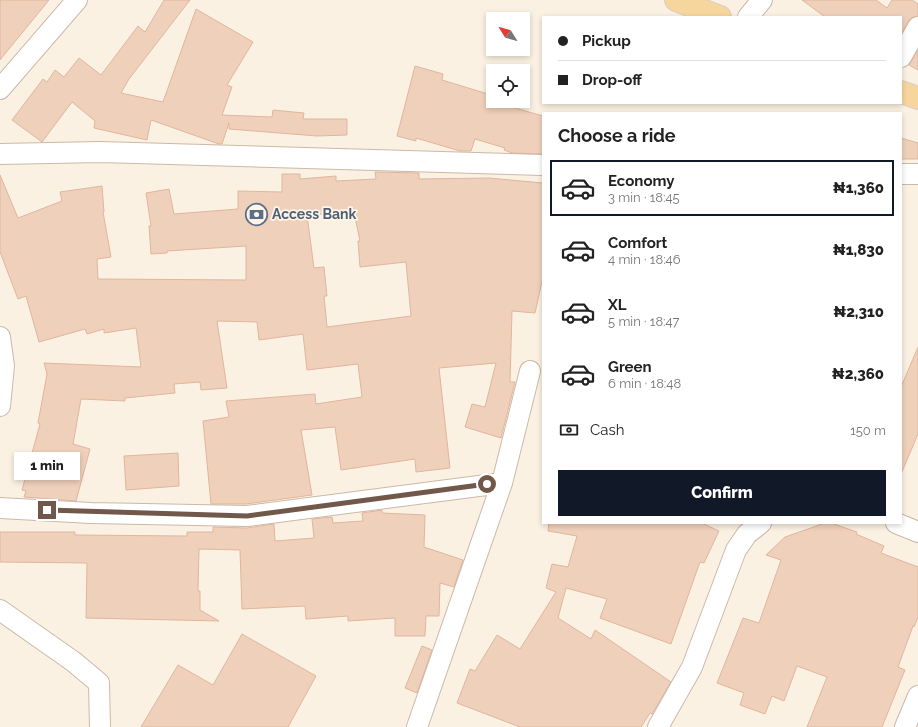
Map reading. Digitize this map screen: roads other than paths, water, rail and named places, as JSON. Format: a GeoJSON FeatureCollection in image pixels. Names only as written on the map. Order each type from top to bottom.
{"type":"FeatureCollection","features":[{"type":"Feature","properties":{"kind":"main road"},"geometry":{"type":"LineString","coordinates":[[676,0],[717,16]]}},
{"type":"Feature","properties":{"kind":"main road"},"geometry":{"type":"LineString","coordinates":[[902,92],[918,98]]}},
{"type":"Feature","properties":{"kind":"street"},"geometry":{"type":"LineString","coordinates":[[0,89],[77,0]]}},
{"type":"Feature","properties":{"kind":"street"},"geometry":{"type":"LineString","coordinates":[[749,16],[762,0]]}},
{"type":"Feature","properties":{"kind":"street"},"geometry":{"type":"LineString","coordinates":[[902,55],[918,28]]}},
{"type":"Feature","properties":{"kind":"street"},"geometry":{"type":"LineString","coordinates":[[0,154],[100,152],[542,165]]}},
{"type":"Feature","properties":{"kind":"street"},"geometry":{"type":"LineString","coordinates":[[902,174],[918,174]]}},
{"type":"Feature","properties":{"kind":"street"},"geometry":{"type":"LineString","coordinates":[[0,337],[4,366],[0,406]]}},
{"type":"Feature","properties":{"kind":"street"},"geometry":{"type":"LineString","coordinates":[[417,727],[502,483],[530,371]]}},
{"type":"Feature","properties":{"kind":"street"},"geometry":{"type":"LineString","coordinates":[[0,508],[92,513],[247,516],[502,483]]}},
{"type":"Feature","properties":{"kind":"street"},"geometry":{"type":"LineString","coordinates":[[658,727],[692,667],[736,550],[748,534],[760,524]]}},
{"type":"Feature","properties":{"kind":"street"},"geometry":{"type":"LineString","coordinates":[[898,524],[918,532]]}},
{"type":"Feature","properties":{"kind":"street"},"geometry":{"type":"LineString","coordinates":[[0,610],[74,662],[99,683],[100,727]]}},
{"type":"Feature","properties":{"kind":"street"},"geometry":{"type":"LineString","coordinates":[[904,727],[918,696]]}},
{"type":"Feature","properties":{"kind":"place","name":"Access Bank"},"geometry":{"type":"Point","coordinates":[257,214]}}]}
